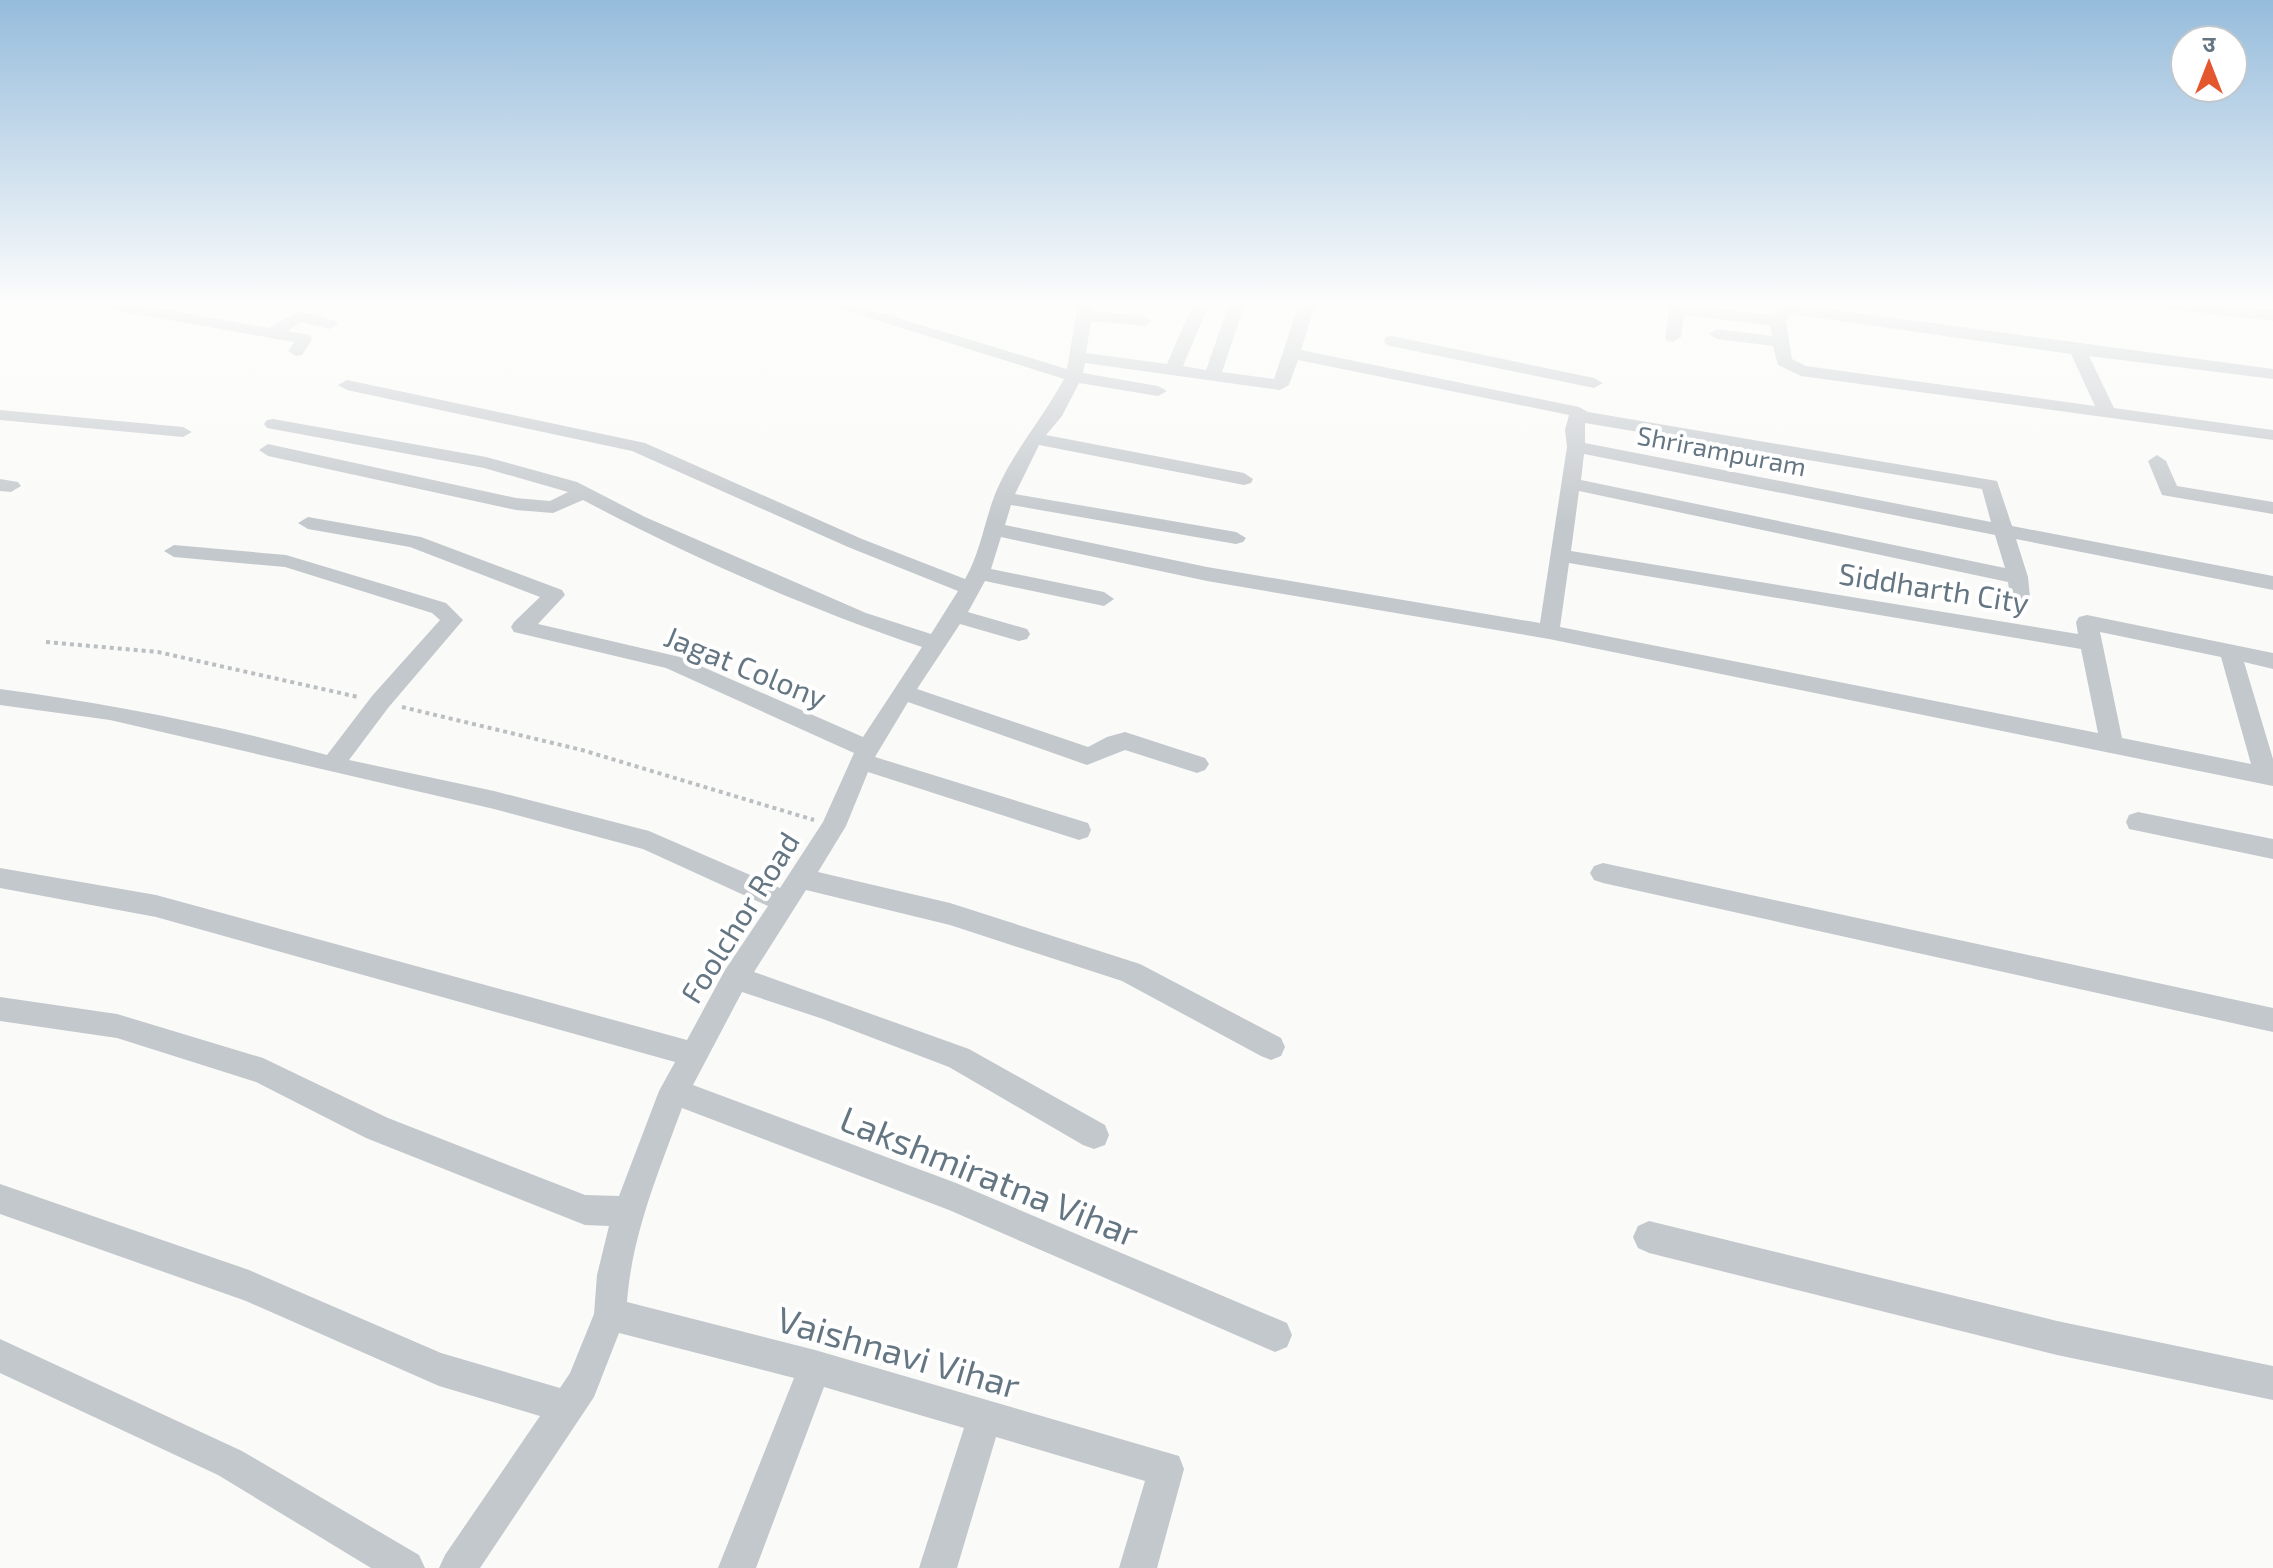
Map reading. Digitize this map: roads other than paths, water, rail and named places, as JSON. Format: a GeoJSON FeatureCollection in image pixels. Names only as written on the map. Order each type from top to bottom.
{"type":"FeatureCollection","features":[{"type":"Feature","properties":{"kind":"street","name":"Foolchor Road"},"geometry":{"type":"LineString","coordinates":[[458,1568],[582,1385],[610,1314],[613,1275],[628,1212],[674,1091],[735,978],[834,826],[864,755],[974,581],[1004,498],[1033,438],[1053,416],[1071,377]]}},
{"type":"Feature","properties":{"kind":"street"},"geometry":{"type":"LineString","coordinates":[[1111,377],[1158,391]]}},
{"type":"Feature","properties":{"kind":"street"},"geometry":{"type":"LineString","coordinates":[[1221,377],[1280,385],[1283,377]]}},
{"type":"Feature","properties":{"kind":"street"},"geometry":{"type":"LineString","coordinates":[[1406,377],[1578,414],[1990,485],[2019,587],[1569,483]]}},
{"type":"Feature","properties":{"kind":"street"},"geometry":{"type":"LineString","coordinates":[[1566,377],[1594,383]]}},
{"type":"Feature","properties":{"kind":"street"},"geometry":{"type":"LineString","coordinates":[[1549,632],[1576,447],[1574,430],[1578,414],[1596,377]]}},
{"type":"Feature","properties":{"kind":"street"},"geometry":{"type":"LineString","coordinates":[[1847,377],[2273,435]]}},
{"type":"Feature","properties":{"kind":"street"},"geometry":{"type":"LineString","coordinates":[[2090,377],[2107,412]]}},
{"type":"Feature","properties":{"kind":"street"},"geometry":{"type":"LineString","coordinates":[[347,385],[638,447],[855,543],[974,581],[1104,599]]}},
{"type":"Feature","properties":{"kind":"street"},"geometry":{"type":"LineString","coordinates":[[0,415],[183,432]]}},
{"type":"Feature","properties":{"kind":"street"},"geometry":{"type":"LineString","coordinates":[[273,424],[486,463],[570,486],[638,521],[858,618],[935,643]]}},
{"type":"Feature","properties":{"kind":"street"},"geometry":{"type":"LineString","coordinates":[[1033,438],[1244,479]]}},
{"type":"Feature","properties":{"kind":"street","name":"Shrirampuram"},"geometry":{"type":"LineString","coordinates":[[1576,447],[2273,583]]}},
{"type":"Feature","properties":{"kind":"street"},"geometry":{"type":"LineString","coordinates":[[268,450],[516,504],[553,507],[582,493]]}},
{"type":"Feature","properties":{"kind":"street"},"geometry":{"type":"LineString","coordinates":[[2157,461],[2169,491],[2273,508]]}},
{"type":"Feature","properties":{"kind":"street"},"geometry":{"type":"LineString","coordinates":[[1004,498],[1236,538]]}},
{"type":"Feature","properties":{"kind":"street","name":"Jagat Colony"},"geometry":{"type":"LineString","coordinates":[[308,523],[414,541],[555,595],[522,627],[672,662],[864,755]]}},
{"type":"Feature","properties":{"kind":"street"},"geometry":{"type":"LineString","coordinates":[[993,529],[1207,574],[1549,632],[2270,776],[2230,652]]}},
{"type":"Feature","properties":{"kind":"street"},"geometry":{"type":"LineString","coordinates":[[174,551],[286,561],[439,608],[452,620],[380,702],[332,765]]}},
{"type":"Feature","properties":{"kind":"street","name":"Siddharth City"},"geometry":{"type":"LineString","coordinates":[[1559,555],[2091,643]]}},
{"type":"Feature","properties":{"kind":"street"},"geometry":{"type":"LineString","coordinates":[[955,615],[1019,634]]}},
{"type":"Feature","properties":{"kind":"street"},"geometry":{"type":"LineString","coordinates":[[2112,745],[2087,622],[2273,661]]}},
{"type":"Feature","properties":{"kind":"street"},"geometry":{"type":"LineString","coordinates":[[902,692],[1087,756],[1095,755],[1115,742],[1125,741],[1197,764]]}},
{"type":"Feature","properties":{"kind":"street"},"geometry":{"type":"LineString","coordinates":[[0,697],[110,712],[494,800],[649,841],[785,902]]}},
{"type":"Feature","properties":{"kind":"street"},"geometry":{"type":"LineString","coordinates":[[864,755],[1079,830]]}},
{"type":"Feature","properties":{"kind":"street"},"geometry":{"type":"LineString","coordinates":[[2138,822],[2273,849]]}},
{"type":"Feature","properties":{"kind":"street"},"geometry":{"type":"LineString","coordinates":[[1603,873],[2273,1020]]}},
{"type":"Feature","properties":{"kind":"street"},"geometry":{"type":"LineString","coordinates":[[0,878],[156,906],[693,1054]]}},
{"type":"Feature","properties":{"kind":"street"},"geometry":{"type":"LineString","coordinates":[[800,878],[950,914],[1130,972],[1271,1047]]}},
{"type":"Feature","properties":{"kind":"street"},"geometry":{"type":"LineString","coordinates":[[735,978],[827,1008],[959,1058],[1094,1135]]}},
{"type":"Feature","properties":{"kind":"street"},"geometry":{"type":"LineString","coordinates":[[0,1009],[117,1026],[263,1071],[377,1128],[585,1210],[628,1212]]}},
{"type":"Feature","properties":{"kind":"street","name":"Lakshmiratna Vihar"},"geometry":{"type":"LineString","coordinates":[[674,1091],[956,1198],[1275,1335]]}},
{"type":"Feature","properties":{"kind":"street"},"geometry":{"type":"LineString","coordinates":[[0,1199],[249,1286],[439,1369],[567,1407]]}},
{"type":"Feature","properties":{"kind":"street"},"geometry":{"type":"LineString","coordinates":[[1649,1237],[2057,1338],[2273,1383]]}},
{"type":"Feature","properties":{"kind":"street","name":"Vaishnavi Vihar"},"geometry":{"type":"LineString","coordinates":[[610,1314],[815,1367],[1166,1469],[1138,1568]]}},
{"type":"Feature","properties":{"kind":"street"},"geometry":{"type":"LineString","coordinates":[[0,1356],[230,1463],[406,1568]]}},
{"type":"Feature","properties":{"kind":"street"},"geometry":{"type":"LineString","coordinates":[[737,1568],[815,1367]]}},
{"type":"Feature","properties":{"kind":"street"},"geometry":{"type":"LineString","coordinates":[[938,1568],[985,1416]]}}]}
